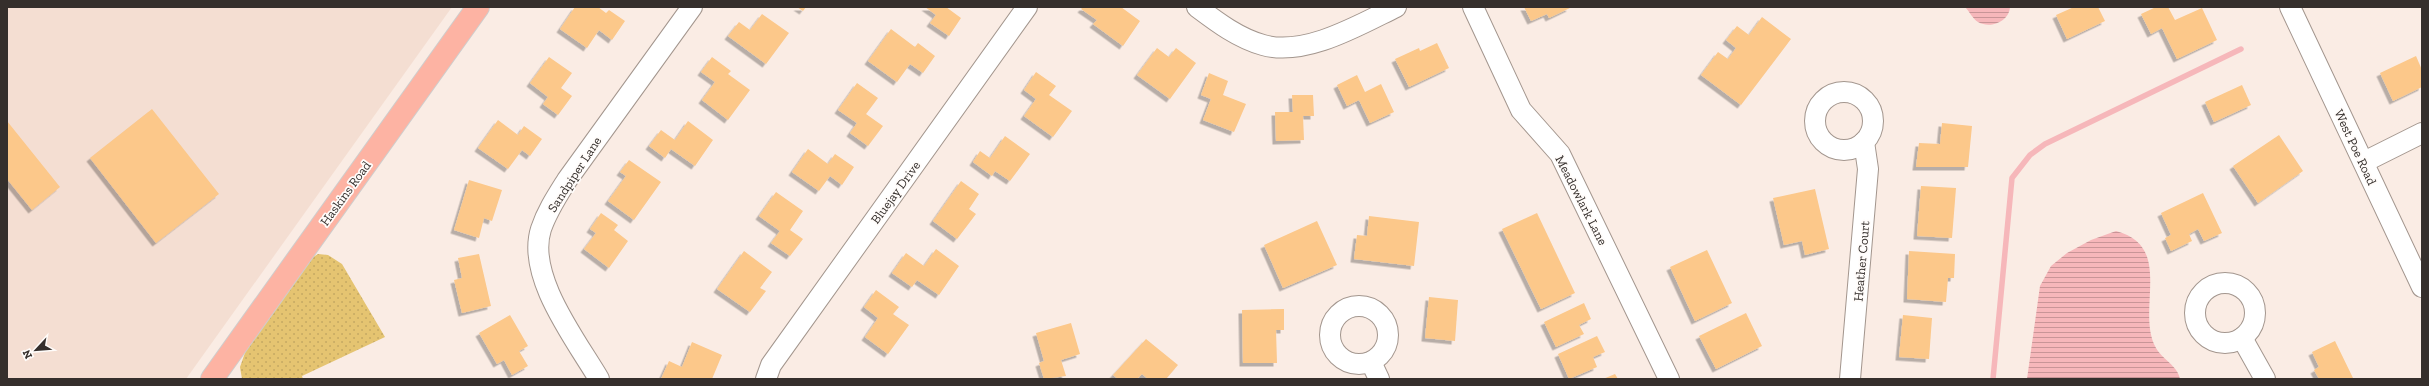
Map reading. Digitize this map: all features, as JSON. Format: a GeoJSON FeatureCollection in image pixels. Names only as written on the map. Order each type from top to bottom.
{"type":"FeatureCollection","features":[{"type":"Feature","properties":{"kind":"main road","name":"Haskins Road"},"geometry":{"type":"LineString","coordinates":[[216,377],[478,7]]}},
{"type":"Feature","properties":{"kind":"street","name":"Sandpiper Lane"},"geometry":{"type":"LineString","coordinates":[[599,379],[558,309],[545,282],[539,253],[541,230],[552,204],[567,180],[692,7]]}},
{"type":"Feature","properties":{"kind":"street","name":"Bluejay Drive"},"geometry":{"type":"LineString","coordinates":[[766,379],[771,365],[1028,7]]}},
{"type":"Feature","properties":{"kind":"street"},"geometry":{"type":"LineString","coordinates":[[1197,7],[1231,32],[1264,46],[1298,47],[1333,38],[1396,7]]}},
{"type":"Feature","properties":{"kind":"street","name":"Meadowlark Lane"},"geometry":{"type":"LineString","coordinates":[[1473,7],[1521,110],[1560,154],[1669,379]]}},
{"type":"Feature","properties":{"kind":"street","name":"West Poe Road"},"geometry":{"type":"LineString","coordinates":[[2290,7],[2422,287]]}},
{"type":"Feature","properties":{"kind":"street"},"geometry":{"type":"LineString","coordinates":[[2364,162],[2422,133]]}},
{"type":"Feature","properties":{"kind":"street","name":"Heather Court"},"geometry":{"type":"LineString","coordinates":[[1850,379],[1868,169],[1864,142]]}},
{"type":"Feature","properties":{"kind":"street"},"geometry":{"type":"LineString","coordinates":[[2242,338],[2265,379]]}},
{"type":"Feature","properties":{"kind":"shaded area"},"geometry":{"type":"Polygon","coordinates":[[[7,7],[452,7],[186,379],[7,379],[7,7]]]}},
{"type":"Feature","properties":{"kind":"shaded area"},"geometry":{"type":"Polygon","coordinates":[[[1965,7],[2010,7],[2009,12],[2003,20],[1998,23],[1988,25],[1976,21],[1965,7]]]}},
{"type":"Feature","properties":{"kind":"shaded area"},"geometry":{"type":"Polygon","coordinates":[[[2116,231],[2134,239],[2144,250],[2149,265],[2149,316],[2151,333],[2156,348],[2173,366],[2179,374],[2180,379],[2027,379],[2040,286],[2051,266],[2067,253],[2091,240],[2116,231]]]}},
{"type":"Feature","properties":{"kind":"shaded area"},"geometry":{"type":"Polygon","coordinates":[[[318,254],[328,255],[342,264],[385,337],[302,376],[303,379],[242,379],[240,367],[247,347],[310,259],[318,254]]]}},
{"type":"Feature","properties":{"kind":"building"},"geometry":{"type":"Polygon","coordinates":[[[575,7],[598,7],[606,13],[609,10],[625,21],[612,40],[599,30],[587,48],[560,29],[575,7]]]}},
{"type":"Feature","properties":{"kind":"building"},"geometry":{"type":"Polygon","coordinates":[[[797,7],[806,7],[803,11],[797,7]]]}},
{"type":"Feature","properties":{"kind":"building"},"geometry":{"type":"Polygon","coordinates":[[[925,7],[946,7],[961,18],[949,36],[930,23],[936,15],[925,7]]]}},
{"type":"Feature","properties":{"kind":"building"},"geometry":{"type":"Polygon","coordinates":[[[1083,7],[1121,7],[1140,21],[1123,46],[1093,24],[1097,20],[1081,9],[1083,7]]]}},
{"type":"Feature","properties":{"kind":"building"},"geometry":{"type":"Polygon","coordinates":[[[1524,7],[1570,8],[1549,18],[1547,14],[1531,21],[1524,7]]]}},
{"type":"Feature","properties":{"kind":"building"},"geometry":{"type":"Polygon","coordinates":[[[2074,7],[2098,7],[2105,21],[2067,39],[2056,15],[2074,7]]]}},
{"type":"Feature","properties":{"kind":"building"},"geometry":{"type":"Polygon","coordinates":[[[2156,7],[2168,7],[2175,20],[2202,8],[2217,40],[2177,59],[2162,28],[2151,34],[2141,14],[2156,7]]]}},
{"type":"Feature","properties":{"kind":"building"},"geometry":{"type":"Polygon","coordinates":[[[762,14],[789,33],[766,64],[728,36],[739,22],[750,30],[762,14]]]}},
{"type":"Feature","properties":{"kind":"building"},"geometry":{"type":"Polygon","coordinates":[[[1762,17],[1791,39],[1741,105],[1701,75],[1718,52],[1728,59],[1736,48],[1726,40],[1737,26],[1749,35],[1762,17]]]}},
{"type":"Feature","properties":{"kind":"building"},"geometry":{"type":"Polygon","coordinates":[[[891,29],[915,47],[918,43],[935,56],[923,73],[910,64],[897,82],[868,61],[891,29]]]}},
{"type":"Feature","properties":{"kind":"building"},"geometry":{"type":"Polygon","coordinates":[[[1437,43],[1449,68],[1409,87],[1395,59],[1419,48],[1420,51],[1437,43]]]}},
{"type":"Feature","properties":{"kind":"building"},"geometry":{"type":"Polygon","coordinates":[[[1157,48],[1169,57],[1176,48],[1196,63],[1170,99],[1137,75],[1157,48]]]}},
{"type":"Feature","properties":{"kind":"building"},"geometry":{"type":"Polygon","coordinates":[[[2416,56],[2422,70],[2422,87],[2393,101],[2380,73],[2416,56]]]}},
{"type":"Feature","properties":{"kind":"building"},"geometry":{"type":"Polygon","coordinates":[[[549,57],[572,73],[561,88],[572,96],[558,115],[543,104],[548,97],[530,83],[549,57]]]}},
{"type":"Feature","properties":{"kind":"building"},"geometry":{"type":"Polygon","coordinates":[[[712,57],[731,71],[728,74],[750,90],[728,120],[702,100],[715,82],[701,72],[712,57]]]}},
{"type":"Feature","properties":{"kind":"building"},"geometry":{"type":"Polygon","coordinates":[[[1036,72],[1056,86],[1049,95],[1072,111],[1053,137],[1024,116],[1036,99],[1024,90],[1036,72]]]}},
{"type":"Feature","properties":{"kind":"building"},"geometry":{"type":"Polygon","coordinates":[[[1209,73],[1228,81],[1223,95],[1246,104],[1234,132],[1203,120],[1211,99],[1201,95],[1209,73]]]}},
{"type":"Feature","properties":{"kind":"building"},"geometry":{"type":"Polygon","coordinates":[[[1357,75],[1365,92],[1381,84],[1394,112],[1370,123],[1359,100],[1347,106],[1337,85],[1357,75]]]}},
{"type":"Feature","properties":{"kind":"building"},"geometry":{"type":"Polygon","coordinates":[[[857,83],[878,98],[866,114],[883,126],[868,146],[850,133],[857,123],[838,110],[857,83]]]}},
{"type":"Feature","properties":{"kind":"building"},"geometry":{"type":"Polygon","coordinates":[[[2242,85],[2251,105],[2214,122],[2205,102],[2242,85]]]}},
{"type":"Feature","properties":{"kind":"building"},"geometry":{"type":"Polygon","coordinates":[[[1292,95],[1313,95],[1314,116],[1303,116],[1304,140],[1276,141],[1275,112],[1293,112],[1292,95]]]}},
{"type":"Feature","properties":{"kind":"building"},"geometry":{"type":"Polygon","coordinates":[[[152,109],[219,194],[156,243],[90,158],[152,109]]]}},
{"type":"Feature","properties":{"kind":"building"},"geometry":{"type":"Polygon","coordinates":[[[498,120],[518,135],[524,126],[542,139],[530,156],[522,150],[508,169],[478,148],[498,120]]]}},
{"type":"Feature","properties":{"kind":"building"},"geometry":{"type":"Polygon","coordinates":[[[7,121],[60,187],[32,210],[7,179],[7,121]]]}},
{"type":"Feature","properties":{"kind":"building"},"geometry":{"type":"Polygon","coordinates":[[[688,121],[713,140],[695,166],[671,149],[665,158],[649,146],[661,130],[675,140],[688,121]]]}},
{"type":"Feature","properties":{"kind":"building"},"geometry":{"type":"Polygon","coordinates":[[[1942,123],[1972,126],[1968,167],[1916,167],[1919,143],[1940,144],[1942,123]]]}},
{"type":"Feature","properties":{"kind":"building"},"geometry":{"type":"Polygon","coordinates":[[[2279,135],[2303,171],[2258,203],[2233,166],[2279,135]]]}},
{"type":"Feature","properties":{"kind":"building"},"geometry":{"type":"Polygon","coordinates":[[[1005,136],[1030,154],[1010,181],[995,171],[992,176],[973,162],[980,151],[990,158],[1005,136]]]}},
{"type":"Feature","properties":{"kind":"building"},"geometry":{"type":"Polygon","coordinates":[[[808,149],[828,164],[835,154],[854,167],[842,185],[830,176],[819,191],[792,172],[808,149]]]}},
{"type":"Feature","properties":{"kind":"building"},"geometry":{"type":"Polygon","coordinates":[[[629,160],[661,182],[634,220],[608,201],[626,176],[620,172],[629,160]]]}},
{"type":"Feature","properties":{"kind":"building"},"geometry":{"type":"Polygon","coordinates":[[[469,180],[502,190],[492,221],[484,218],[479,238],[454,230],[469,180]]]}},
{"type":"Feature","properties":{"kind":"building"},"geometry":{"type":"Polygon","coordinates":[[[961,181],[979,194],[969,209],[976,214],[957,239],[933,221],[961,181]]]}},
{"type":"Feature","properties":{"kind":"building"},"geometry":{"type":"Polygon","coordinates":[[[1921,186],[1956,188],[1952,238],[1917,236],[1921,186]]]}},
{"type":"Feature","properties":{"kind":"building"},"geometry":{"type":"Polygon","coordinates":[[[1815,189],[1829,249],[1805,255],[1802,241],[1784,245],[1773,198],[1815,189]]]}},
{"type":"Feature","properties":{"kind":"building"},"geometry":{"type":"Polygon","coordinates":[[[776,192],[803,211],[790,230],[803,239],[790,256],[771,243],[780,231],[759,216],[776,192]]]}},
{"type":"Feature","properties":{"kind":"building"},"geometry":{"type":"Polygon","coordinates":[[[2203,193],[2222,233],[2204,241],[2198,229],[2189,234],[2192,241],[2171,251],[2165,238],[2171,235],[2161,213],[2203,193]]]}},
{"type":"Feature","properties":{"kind":"building"},"geometry":{"type":"Polygon","coordinates":[[[601,213],[618,225],[614,230],[628,241],[609,268],[584,249],[596,233],[590,229],[601,213]]]}},
{"type":"Feature","properties":{"kind":"building"},"geometry":{"type":"Polygon","coordinates":[[[1537,213],[1575,293],[1541,309],[1502,229],[1537,213]]]}},
{"type":"Feature","properties":{"kind":"building"},"geometry":{"type":"Polygon","coordinates":[[[1369,216],[1419,222],[1414,266],[1354,259],[1357,235],[1367,236],[1369,216]]]}},
{"type":"Feature","properties":{"kind":"building"},"geometry":{"type":"Polygon","coordinates":[[[1317,221],[1337,265],[1283,288],[1264,245],[1317,221]]]}},
{"type":"Feature","properties":{"kind":"building"},"geometry":{"type":"Polygon","coordinates":[[[936,249],[959,266],[939,295],[917,280],[912,287],[892,273],[906,253],[924,266],[936,249]]]}},
{"type":"Feature","properties":{"kind":"building"},"geometry":{"type":"Polygon","coordinates":[[[1707,250],[1732,303],[1695,321],[1670,267],[1707,250]]]}},
{"type":"Feature","properties":{"kind":"building"},"geometry":{"type":"Polygon","coordinates":[[[744,251],[772,272],[760,288],[766,291],[750,312],[717,289],[744,251]]]}},
{"type":"Feature","properties":{"kind":"building"},"geometry":{"type":"Polygon","coordinates":[[[1909,251],[1955,254],[1954,278],[1948,278],[1946,302],[1907,299],[1909,251]]]}},
{"type":"Feature","properties":{"kind":"building"},"geometry":{"type":"Polygon","coordinates":[[[479,254],[491,306],[462,313],[454,280],[462,278],[458,258],[479,254]]]}},
{"type":"Feature","properties":{"kind":"building"},"geometry":{"type":"Polygon","coordinates":[[[876,290],[899,307],[893,314],[909,325],[888,354],[865,337],[878,318],[864,307],[876,290]]]}},
{"type":"Feature","properties":{"kind":"building"},"geometry":{"type":"Polygon","coordinates":[[[1429,297],[1458,300],[1455,341],[1425,338],[1429,297]]]}},
{"type":"Feature","properties":{"kind":"building"},"geometry":{"type":"Polygon","coordinates":[[[1584,303],[1591,319],[1579,325],[1584,334],[1556,347],[1544,322],[1584,303]]]}},
{"type":"Feature","properties":{"kind":"building"},"geometry":{"type":"Polygon","coordinates":[[[1284,309],[1284,330],[1276,330],[1277,363],[1243,363],[1242,310],[1284,309]]]}},
{"type":"Feature","properties":{"kind":"building"},"geometry":{"type":"Polygon","coordinates":[[[1746,313],[1762,346],[1716,369],[1699,336],[1746,313]]]}},
{"type":"Feature","properties":{"kind":"building"},"geometry":{"type":"Polygon","coordinates":[[[510,315],[528,346],[519,351],[528,366],[512,375],[504,360],[497,364],[479,333],[510,315]]]}},
{"type":"Feature","properties":{"kind":"building"},"geometry":{"type":"Polygon","coordinates":[[[1903,315],[1932,318],[1929,359],[1899,357],[1903,315]]]}},
{"type":"Feature","properties":{"kind":"building"},"geometry":{"type":"Polygon","coordinates":[[[1071,323],[1080,354],[1061,360],[1066,376],[1044,379],[1039,363],[1044,361],[1036,333],[1071,323]]]}},
{"type":"Feature","properties":{"kind":"building"},"geometry":{"type":"Polygon","coordinates":[[[1597,336],[1605,352],[1593,357],[1597,367],[1569,379],[1558,354],[1597,336]]]}},
{"type":"Feature","properties":{"kind":"building"},"geometry":{"type":"Polygon","coordinates":[[[1146,339],[1178,365],[1166,379],[1148,379],[1142,374],[1137,379],[1118,379],[1113,375],[1146,339]]]}},
{"type":"Feature","properties":{"kind":"building"},"geometry":{"type":"Polygon","coordinates":[[[2335,341],[2353,378],[2319,379],[2314,370],[2319,367],[2312,352],[2335,341]]]}},
{"type":"Feature","properties":{"kind":"building"},"geometry":{"type":"Polygon","coordinates":[[[692,342],[722,355],[712,379],[661,379],[669,361],[682,367],[692,342]]]}},
{"type":"Feature","properties":{"kind":"building"},"geometry":{"type":"Polygon","coordinates":[[[1615,374],[1618,379],[1603,379],[1615,374]]]}},
{"type":"Feature","properties":{"kind":"waterway"},"geometry":{"type":"LineString","coordinates":[[1993,379],[2012,178],[2030,155],[2045,144],[2241,49]]}}]}
